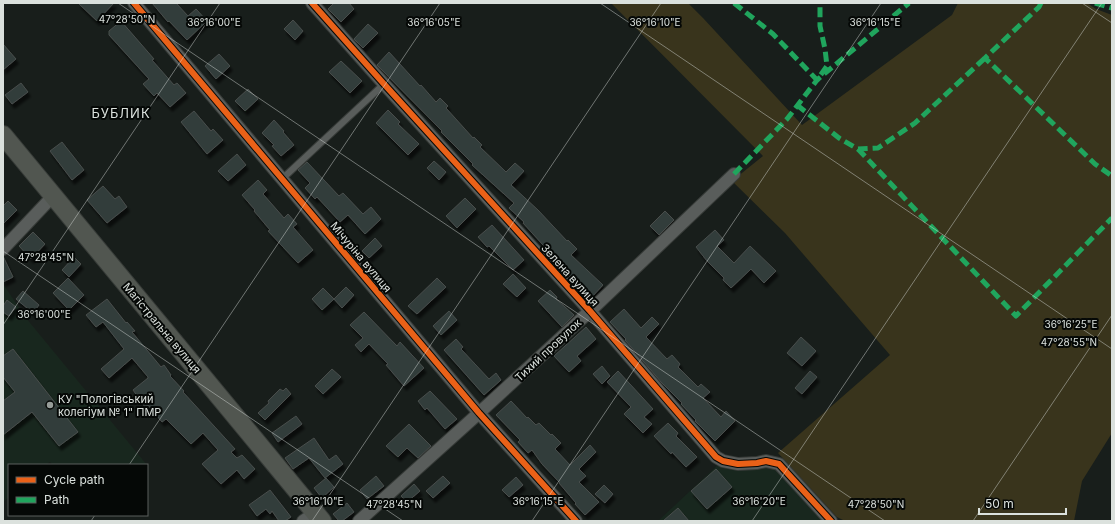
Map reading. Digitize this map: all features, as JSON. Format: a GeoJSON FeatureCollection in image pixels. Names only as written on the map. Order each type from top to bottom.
{"type":"FeatureCollection","features":[{"type":"Feature","properties":{"kind":"main road","name":"Магістральна вулиця"},"geometry":{"type":"LineString","coordinates":[[3,135],[54,196],[313,518]]}},
{"type":"Feature","properties":{"kind":"street","name":"Мічуріна вулиця"},"geometry":{"type":"LineString","coordinates":[[134,3],[479,413],[576,521]]}},
{"type":"Feature","properties":{"kind":"street","name":"Зелена вулиця"},"geometry":{"type":"LineString","coordinates":[[312,3],[590,311],[716,457],[722,461],[738,464],[766,461],[778,464],[831,521]]}},
{"type":"Feature","properties":{"kind":"street","name":"Тихий провулок"},"geometry":{"type":"LineString","coordinates":[[359,521],[590,311],[734,174]]}},
{"type":"Feature","properties":{"kind":"street"},"geometry":{"type":"LineString","coordinates":[[3,249],[54,196]]}},
{"type":"Feature","properties":{"kind":"lane"},"geometry":{"type":"LineString","coordinates":[[282,179],[384,84]]}},
{"type":"Feature","properties":{"kind":"shaded area"},"geometry":{"type":"Polygon","coordinates":[[[611,3],[688,3],[802,125],[952,15],[958,3],[1087,3],[1096,9],[1112,15],[1112,433],[1082,481],[1074,521],[845,521],[837,517],[778,453],[890,355],[785,233],[732,181],[763,156],[611,3]]]}},
{"type":"Feature","properties":{"kind":"shaded area","name":"КУ \"Пологівський колегіум № 1\" ПМР"},"geometry":{"type":"Polygon","coordinates":[[[3,284],[26,318],[146,464],[52,464],[50,462],[47,464],[8,464],[8,498],[3,502],[3,284]]]}},
{"type":"Feature","properties":{"kind":"shaded area"},"geometry":{"type":"Polygon","coordinates":[[[720,463],[766,464],[777,467],[828,521],[658,521],[720,463]]]}},
{"type":"Feature","properties":{"kind":"building"},"geometry":{"type":"Polygon","coordinates":[[[78,3],[114,3],[97,21],[78,3]]]}},
{"type":"Feature","properties":{"kind":"building"},"geometry":{"type":"Polygon","coordinates":[[[152,3],[176,3],[188,16],[196,9],[207,21],[187,40],[169,21],[168,22],[152,3]]]}},
{"type":"Feature","properties":{"kind":"building"},"geometry":{"type":"Polygon","coordinates":[[[334,3],[349,3],[354,9],[341,22],[328,9],[334,3]]]}},
{"type":"Feature","properties":{"kind":"building"},"geometry":{"type":"Polygon","coordinates":[[[293,20],[303,31],[295,40],[284,29],[293,20]]]}},
{"type":"Feature","properties":{"kind":"building"},"geometry":{"type":"Polygon","coordinates":[[[121,21],[174,85],[177,83],[186,93],[170,107],[157,93],[154,96],[143,84],[149,79],[109,35],[109,31],[121,21]]]}},
{"type":"Feature","properties":{"kind":"building"},"geometry":{"type":"Polygon","coordinates":[[[368,24],[378,33],[363,48],[354,39],[368,24]]]}},
{"type":"Feature","properties":{"kind":"building"},"geometry":{"type":"Polygon","coordinates":[[[3,44],[16,59],[3,70],[3,44]]]}},
{"type":"Feature","properties":{"kind":"building"},"geometry":{"type":"Polygon","coordinates":[[[389,52],[436,102],[440,98],[448,106],[446,108],[473,138],[474,137],[482,145],[480,147],[506,172],[515,163],[524,171],[511,185],[538,210],[567,241],[568,240],[577,249],[571,255],[603,285],[591,298],[583,291],[585,290],[568,275],[570,273],[523,223],[524,222],[509,208],[514,203],[472,165],[473,164],[441,132],[442,131],[377,65],[389,52]]]}},
{"type":"Feature","properties":{"kind":"building"},"geometry":{"type":"Polygon","coordinates":[[[219,54],[230,66],[216,79],[205,66],[219,54]]]}},
{"type":"Feature","properties":{"kind":"building"},"geometry":{"type":"Polygon","coordinates":[[[341,61],[362,81],[350,93],[329,72],[341,61]]]}},
{"type":"Feature","properties":{"kind":"building"},"geometry":{"type":"Polygon","coordinates":[[[21,83],[28,92],[12,104],[5,95],[21,83]]]}},
{"type":"Feature","properties":{"kind":"building"},"geometry":{"type":"Polygon","coordinates":[[[248,89],[258,99],[245,111],[235,101],[248,89]]]}},
{"type":"Feature","properties":{"kind":"building"},"geometry":{"type":"Polygon","coordinates":[[[388,110],[400,122],[398,124],[419,144],[408,155],[376,123],[388,110]]]}},
{"type":"Feature","properties":{"kind":"building"},"geometry":{"type":"Polygon","coordinates":[[[194,111],[211,131],[213,129],[223,140],[207,154],[181,122],[194,111]]]}},
{"type":"Feature","properties":{"kind":"building"},"geometry":{"type":"Polygon","coordinates":[[[274,120],[294,145],[281,156],[272,146],[274,145],[262,133],[274,120]]]}},
{"type":"Feature","properties":{"kind":"building"},"geometry":{"type":"Polygon","coordinates":[[[62,142],[84,170],[72,180],[50,151],[62,142]]]}},
{"type":"Feature","properties":{"kind":"building"},"geometry":{"type":"Polygon","coordinates":[[[237,154],[246,165],[228,181],[218,171],[237,154]]]}},
{"type":"Feature","properties":{"kind":"building"},"geometry":{"type":"Polygon","coordinates":[[[434,161],[446,172],[439,180],[427,168],[434,161]]]}},
{"type":"Feature","properties":{"kind":"building"},"geometry":{"type":"Polygon","coordinates":[[[307,162],[339,196],[343,193],[363,214],[371,207],[381,219],[365,234],[348,215],[340,222],[317,197],[315,199],[305,188],[310,183],[298,170],[307,162]]]}},
{"type":"Feature","properties":{"kind":"building"},"geometry":{"type":"Polygon","coordinates":[[[258,180],[267,190],[263,194],[284,218],[288,214],[297,224],[293,227],[313,250],[298,263],[268,231],[270,230],[242,195],[258,180]]]}},
{"type":"Feature","properties":{"kind":"building"},"geometry":{"type":"Polygon","coordinates":[[[103,186],[115,199],[119,196],[127,207],[107,223],[87,200],[103,186]]]}},
{"type":"Feature","properties":{"kind":"building"},"geometry":{"type":"Polygon","coordinates":[[[465,198],[476,209],[457,228],[446,216],[465,198]]]}},
{"type":"Feature","properties":{"kind":"building"},"geometry":{"type":"Polygon","coordinates":[[[8,201],[17,210],[3,224],[3,206],[8,201]]]}},
{"type":"Feature","properties":{"kind":"building"},"geometry":{"type":"Polygon","coordinates":[[[665,211],[674,220],[659,235],[650,226],[665,211]]]}},
{"type":"Feature","properties":{"kind":"building"},"geometry":{"type":"Polygon","coordinates":[[[492,225],[524,260],[513,270],[478,237],[492,225]]]}},
{"type":"Feature","properties":{"kind":"building"},"geometry":{"type":"Polygon","coordinates":[[[715,230],[724,240],[717,246],[734,263],[750,246],[776,271],[764,283],[751,269],[731,288],[696,247],[715,230]]]}},
{"type":"Feature","properties":{"kind":"building"},"geometry":{"type":"Polygon","coordinates":[[[33,232],[45,244],[31,259],[19,246],[33,232]]]}},
{"type":"Feature","properties":{"kind":"building"},"geometry":{"type":"Polygon","coordinates":[[[375,238],[382,246],[369,258],[362,251],[375,238]]]}},
{"type":"Feature","properties":{"kind":"building"},"geometry":{"type":"Polygon","coordinates":[[[3,256],[13,277],[3,282],[3,256]]]}},
{"type":"Feature","properties":{"kind":"building"},"geometry":{"type":"Polygon","coordinates":[[[74,257],[81,264],[69,277],[62,270],[74,257]]]}},
{"type":"Feature","properties":{"kind":"building"},"geometry":{"type":"Polygon","coordinates":[[[513,274],[526,288],[517,297],[503,284],[513,274]]]}},
{"type":"Feature","properties":{"kind":"building"},"geometry":{"type":"Polygon","coordinates":[[[68,278],[84,295],[69,310],[53,293],[68,278]]]}},
{"type":"Feature","properties":{"kind":"building"},"geometry":{"type":"Polygon","coordinates":[[[437,278],[446,287],[417,314],[408,306],[437,278]]]}},
{"type":"Feature","properties":{"kind":"building"},"geometry":{"type":"Polygon","coordinates":[[[346,287],[354,295],[342,308],[334,299],[346,287]]]}},
{"type":"Feature","properties":{"kind":"building"},"geometry":{"type":"Polygon","coordinates":[[[323,288],[334,299],[322,310],[312,299],[323,288]]]}},
{"type":"Feature","properties":{"kind":"building"},"geometry":{"type":"Polygon","coordinates":[[[550,290],[557,297],[556,299],[574,315],[562,327],[538,301],[550,290]]]}},
{"type":"Feature","properties":{"kind":"building"},"geometry":{"type":"Polygon","coordinates":[[[23,291],[39,305],[33,313],[16,299],[23,291]]]}},
{"type":"Feature","properties":{"kind":"building"},"geometry":{"type":"Polygon","coordinates":[[[107,299],[126,323],[127,322],[135,331],[132,332],[161,367],[164,365],[171,375],[170,376],[184,391],[183,392],[235,449],[231,452],[237,458],[242,455],[255,469],[244,479],[237,470],[221,484],[202,464],[218,450],[203,433],[191,444],[166,419],[162,422],[148,405],[145,407],[133,390],[148,377],[132,358],[109,378],[101,369],[124,349],[103,322],[96,327],[86,315],[107,299]]]}},
{"type":"Feature","properties":{"kind":"building"},"geometry":{"type":"Polygon","coordinates":[[[7,300],[16,307],[9,316],[3,312],[3,306],[7,300]]]}},
{"type":"Feature","properties":{"kind":"building"},"geometry":{"type":"Polygon","coordinates":[[[624,309],[641,328],[652,317],[659,324],[646,337],[667,359],[672,355],[680,364],[678,367],[698,387],[701,384],[710,392],[703,398],[721,417],[726,411],[735,421],[715,441],[695,421],[696,420],[681,404],[682,403],[661,382],[610,322],[624,309]]]}},
{"type":"Feature","properties":{"kind":"building"},"geometry":{"type":"Polygon","coordinates":[[[449,311],[457,320],[441,335],[433,326],[449,311]]]}},
{"type":"Feature","properties":{"kind":"building"},"geometry":{"type":"Polygon","coordinates":[[[364,312],[397,346],[400,342],[424,368],[404,386],[386,365],[388,364],[369,344],[361,352],[355,345],[363,338],[350,325],[364,312]]]}},
{"type":"Feature","properties":{"kind":"building"},"geometry":{"type":"Polygon","coordinates":[[[586,327],[596,339],[577,356],[581,361],[569,372],[554,356],[586,327]]]}},
{"type":"Feature","properties":{"kind":"building"},"geometry":{"type":"Polygon","coordinates":[[[801,337],[816,351],[802,366],[787,353],[801,337]]]}},
{"type":"Feature","properties":{"kind":"building"},"geometry":{"type":"Polygon","coordinates":[[[456,339],[463,347],[461,349],[489,379],[496,373],[501,380],[484,395],[444,350],[456,339]]]}},
{"type":"Feature","properties":{"kind":"building"},"geometry":{"type":"Polygon","coordinates":[[[13,349],[78,432],[59,446],[32,412],[3,435],[3,401],[15,392],[3,377],[3,356],[13,349]]]}},
{"type":"Feature","properties":{"kind":"building"},"geometry":{"type":"Polygon","coordinates":[[[602,366],[610,376],[602,384],[593,374],[602,366]]]}},
{"type":"Feature","properties":{"kind":"building"},"geometry":{"type":"Polygon","coordinates":[[[332,369],[341,377],[323,394],[315,386],[332,369]]]}},
{"type":"Feature","properties":{"kind":"building"},"geometry":{"type":"Polygon","coordinates":[[[618,371],[653,409],[644,417],[652,424],[643,433],[624,414],[631,407],[607,382],[618,371]]]}},
{"type":"Feature","properties":{"kind":"building"},"geometry":{"type":"Polygon","coordinates":[[[810,371],[817,377],[802,394],[795,388],[810,371]]]}},
{"type":"Feature","properties":{"kind":"building"},"geometry":{"type":"Polygon","coordinates":[[[286,388],[291,394],[265,420],[258,413],[269,403],[268,401],[280,389],[283,391],[286,388]]]}},
{"type":"Feature","properties":{"kind":"building"},"geometry":{"type":"Polygon","coordinates":[[[430,391],[457,419],[445,429],[427,408],[425,410],[418,401],[430,391]]]}},
{"type":"Feature","properties":{"kind":"building"},"geometry":{"type":"Polygon","coordinates":[[[511,401],[527,418],[528,417],[536,425],[539,423],[561,443],[555,449],[570,465],[590,445],[596,452],[579,469],[586,476],[579,482],[599,502],[585,515],[532,450],[528,453],[518,442],[520,440],[496,415],[511,401]]]}},
{"type":"Feature","properties":{"kind":"building"},"geometry":{"type":"Polygon","coordinates":[[[296,416],[302,424],[278,442],[272,433],[296,416]]]}},
{"type":"Feature","properties":{"kind":"building"},"geometry":{"type":"Polygon","coordinates":[[[668,423],[678,433],[676,436],[697,457],[686,467],[654,436],[668,423]]]}},
{"type":"Feature","properties":{"kind":"building"},"geometry":{"type":"Polygon","coordinates":[[[409,424],[431,446],[418,458],[407,448],[398,457],[386,446],[409,424]]]}},
{"type":"Feature","properties":{"kind":"building"},"geometry":{"type":"Polygon","coordinates":[[[314,438],[329,460],[336,455],[343,464],[325,478],[309,458],[293,469],[285,458],[314,438]]]}},
{"type":"Feature","properties":{"kind":"building"},"geometry":{"type":"Polygon","coordinates":[[[716,469],[732,487],[707,509],[691,491],[716,469]]]}},
{"type":"Feature","properties":{"kind":"building"},"geometry":{"type":"Polygon","coordinates":[[[376,476],[384,486],[367,499],[360,490],[376,476]]]}},
{"type":"Feature","properties":{"kind":"building"},"geometry":{"type":"Polygon","coordinates":[[[443,476],[450,483],[433,498],[426,491],[443,476]]]}},
{"type":"Feature","properties":{"kind":"building"},"geometry":{"type":"Polygon","coordinates":[[[516,477],[523,485],[509,497],[502,490],[516,477]]]}},
{"type":"Feature","properties":{"kind":"building"},"geometry":{"type":"Polygon","coordinates":[[[326,478],[334,487],[322,498],[314,488],[326,478]]]}},
{"type":"Feature","properties":{"kind":"building"},"geometry":{"type":"Polygon","coordinates":[[[414,484],[420,491],[407,502],[401,496],[414,484]]]}},
{"type":"Feature","properties":{"kind":"building"},"geometry":{"type":"Polygon","coordinates":[[[604,485],[613,494],[605,503],[595,494],[604,485]]]}},
{"type":"Feature","properties":{"kind":"building"},"geometry":{"type":"Polygon","coordinates":[[[270,490],[291,517],[285,521],[279,521],[272,511],[270,514],[266,509],[257,516],[249,505],[270,490]]]}},
{"type":"Feature","properties":{"kind":"building"},"geometry":{"type":"Polygon","coordinates":[[[347,503],[354,512],[342,521],[339,521],[333,514],[347,503]]]}},
{"type":"Feature","properties":{"kind":"building"},"geometry":{"type":"Polygon","coordinates":[[[678,508],[689,521],[663,521],[678,508]]]}},
{"type":"Feature","properties":{"kind":"marked path"},"geometry":{"type":"LineString","coordinates":[[734,3],[773,34],[817,80],[827,66],[820,26],[820,3]]}},
{"type":"Feature","properties":{"kind":"marked path"},"geometry":{"type":"LineString","coordinates":[[734,174],[787,119],[817,80],[909,3]]}},
{"type":"Feature","properties":{"kind":"marked path"},"geometry":{"type":"LineString","coordinates":[[1041,3],[1039,7],[985,58],[1095,164],[1112,176]]}},
{"type":"Feature","properties":{"kind":"marked path"},"geometry":{"type":"LineString","coordinates":[[1095,3],[1112,8]]}},
{"type":"Feature","properties":{"kind":"marked path"},"geometry":{"type":"LineString","coordinates":[[797,105],[839,138],[858,149],[878,148],[915,123],[985,58]]}},
{"type":"Feature","properties":{"kind":"marked path"},"geometry":{"type":"LineString","coordinates":[[858,149],[1016,316],[1112,218]]}},
{"type":"Feature","properties":{"kind":"cycle path"},"geometry":{"type":"LineString","coordinates":[[134,3],[479,413],[576,521]]}},
{"type":"Feature","properties":{"kind":"cycle path"},"geometry":{"type":"LineString","coordinates":[[312,3],[590,311],[716,457],[723,461],[738,464],[766,461],[779,464],[831,521]]}},
{"type":"Feature","properties":{"kind":"place","name":"КУ \"Пологівський колегіум № 1\" ПМР"},"geometry":{"type":"Point","coordinates":[50,405]}},
{"type":"Feature","properties":{"kind":"district","name":"БУБЛИК"},"geometry":{"type":"Point","coordinates":[121,113]}}]}
